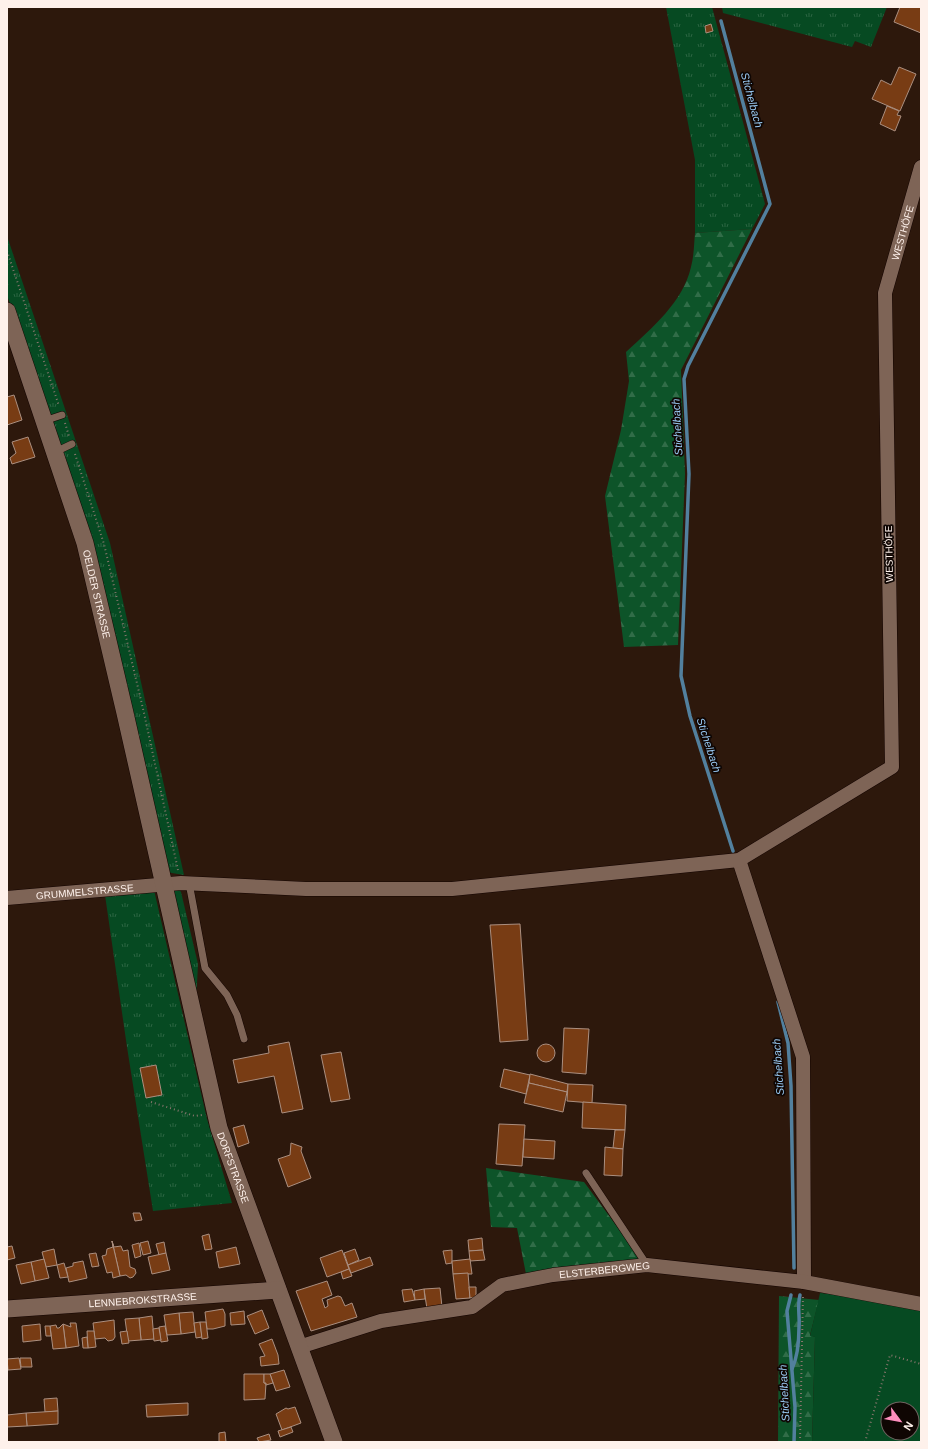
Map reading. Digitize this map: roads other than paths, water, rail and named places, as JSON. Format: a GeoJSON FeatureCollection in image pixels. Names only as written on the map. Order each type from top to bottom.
{"type":"FeatureCollection","features":[{"type":"Feature","properties":{"kind":"street","name":"WESTHÖFE"},"geometry":{"type":"LineString","coordinates":[[739,860],[892,767],[885,293],[921,167]]}},
{"type":"Feature","properties":{"kind":"street","name":"OELDER STRASSE"},"geometry":{"type":"LineString","coordinates":[[7,311],[84,543],[125,713],[162,884]]}},
{"type":"Feature","properties":{"kind":"street","name":"GRUMMELSTRASSE"},"geometry":{"type":"LineString","coordinates":[[7,898],[162,884],[189,883],[306,889],[452,890],[739,860]]}},
{"type":"Feature","properties":{"kind":"street"},"geometry":{"type":"LineString","coordinates":[[739,860],[803,1057],[804,1282]]}},
{"type":"Feature","properties":{"kind":"street","name":"DORFSTRASSE"},"geometry":{"type":"LineString","coordinates":[[162,884],[218,1128],[334,1442]]}},
{"type":"Feature","properties":{"kind":"street","name":"ELSTERBERGWEG"},"geometry":{"type":"LineString","coordinates":[[299,1347],[381,1321],[472,1307],[502,1285],[553,1275],[647,1264],[804,1282],[921,1304]]}},
{"type":"Feature","properties":{"kind":"street","name":"LENNEBROKSTRASSE"},"geometry":{"type":"LineString","coordinates":[[7,1309],[278,1290]]}},
{"type":"Feature","properties":{"kind":"lane"},"geometry":{"type":"LineString","coordinates":[[44,421],[62,415]]}},
{"type":"Feature","properties":{"kind":"lane"},"geometry":{"type":"LineString","coordinates":[[54,452],[72,444]]}},
{"type":"Feature","properties":{"kind":"lane"},"geometry":{"type":"LineString","coordinates":[[189,883],[205,968],[227,994],[237,1015],[244,1040]]}},
{"type":"Feature","properties":{"kind":"lane"},"geometry":{"type":"LineString","coordinates":[[586,1173],[647,1264]]}},
{"type":"Feature","properties":{"kind":"waterway","name":"Stichelbach"},"geometry":{"type":"LineString","coordinates":[[721,21],[770,204],[688,366],[684,379],[689,474],[681,676],[690,716],[733,851]]}},
{"type":"Feature","properties":{"kind":"waterway","name":"Stichelbach"},"geometry":{"type":"LineString","coordinates":[[778,1002],[788,1043],[791,1086],[794,1268]]}},
{"type":"Feature","properties":{"kind":"waterway","name":"Stichelbach"},"geometry":{"type":"LineString","coordinates":[[791,1295],[787,1311],[795,1407],[794,1442]]}},
{"type":"Feature","properties":{"kind":"waterway"},"geometry":{"type":"LineString","coordinates":[[792,1369],[797,1354],[800,1295]]}}]}
